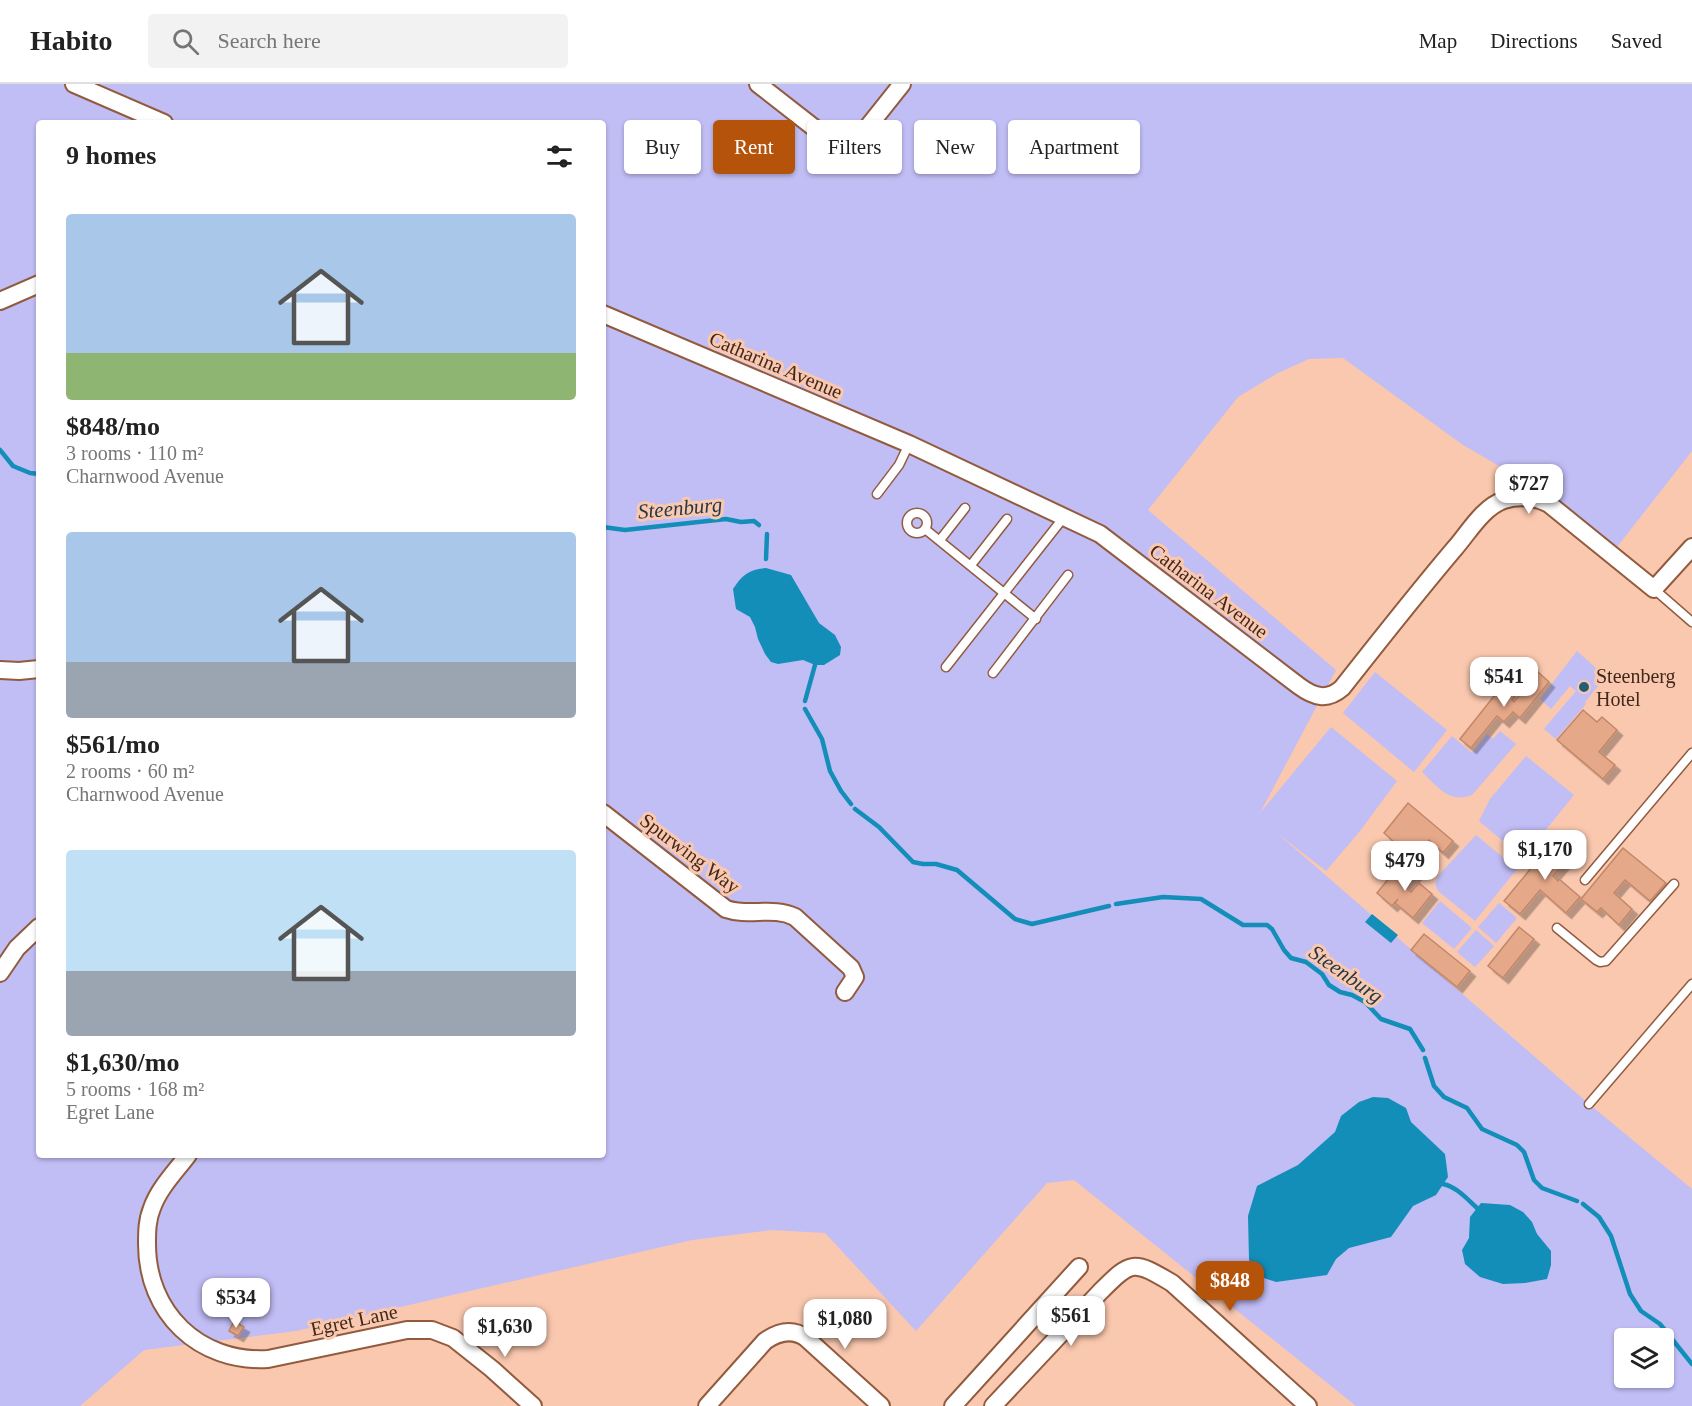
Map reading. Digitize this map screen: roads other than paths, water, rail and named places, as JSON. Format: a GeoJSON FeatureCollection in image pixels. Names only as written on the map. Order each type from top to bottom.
{"type":"FeatureCollection","features":[{"type":"Feature","properties":{"kind":"street"},"geometry":{"type":"LineString","coordinates":[[74,84],[157,120]]}},
{"type":"Feature","properties":{"kind":"street"},"geometry":{"type":"LineString","coordinates":[[758,84],[839,146],[853,143],[902,84]]}},
{"type":"Feature","properties":{"kind":"street"},"geometry":{"type":"LineString","coordinates":[[0,301],[36,285]]}},
{"type":"Feature","properties":{"kind":"street","name":"Catharina Avenue"},"geometry":{"type":"LineString","coordinates":[[606,315],[909,444],[1100,534],[1308,693],[1321,697],[1332,696],[1342,688],[1413,598],[1487,511],[1504,500],[1525,497],[1549,504],[1654,589]]}},
{"type":"Feature","properties":{"kind":"street"},"geometry":{"type":"LineString","coordinates":[[1654,589],[1692,547]]}},
{"type":"Feature","properties":{"kind":"street"},"geometry":{"type":"LineString","coordinates":[[0,670],[36,669]]}},
{"type":"Feature","properties":{"kind":"street","name":"Spurwing Way"},"geometry":{"type":"LineString","coordinates":[[606,815],[726,909],[742,913],[785,912],[795,917],[851,968],[855,977],[845,992]]}},
{"type":"Feature","properties":{"kind":"street"},"geometry":{"type":"LineString","coordinates":[[0,973],[17,948],[36,930]]}},
{"type":"Feature","properties":{"kind":"street","name":"Egret Lane"},"geometry":{"type":"LineString","coordinates":[[186,1158],[156,1198],[152,1207],[148,1222],[147,1255],[155,1290],[160,1301],[179,1328],[191,1337],[217,1351],[255,1360],[407,1330],[432,1330],[453,1338],[533,1406]]}},
{"type":"Feature","properties":{"kind":"street"},"geometry":{"type":"LineString","coordinates":[[993,1406],[1100,1292],[1116,1276],[1132,1266],[1147,1269],[1172,1283],[1308,1406]]}},
{"type":"Feature","properties":{"kind":"street"},"geometry":{"type":"LineString","coordinates":[[953,1406],[1079,1267]]}},
{"type":"Feature","properties":{"kind":"street"},"geometry":{"type":"LineString","coordinates":[[707,1406],[765,1341],[782,1332],[802,1335],[881,1406]]}},
{"type":"Feature","properties":{"kind":"lane"},"geometry":{"type":"LineString","coordinates":[[877,494],[900,465],[909,444]]}},
{"type":"Feature","properties":{"kind":"lane"},"geometry":{"type":"LineString","coordinates":[[940,540],[965,508]]}},
{"type":"Feature","properties":{"kind":"lane"},"geometry":{"type":"LineString","coordinates":[[946,667],[1064,517]]}},
{"type":"Feature","properties":{"kind":"lane"},"geometry":{"type":"LineString","coordinates":[[971,565],[1007,519]]}},
{"type":"Feature","properties":{"kind":"lane"},"geometry":{"type":"LineString","coordinates":[[925,530],[1036,619]]}},
{"type":"Feature","properties":{"kind":"lane"},"geometry":{"type":"LineString","coordinates":[[993,673],[1068,575]]}},
{"type":"Feature","properties":{"kind":"lane"},"geometry":{"type":"LineString","coordinates":[[1654,589],[1692,622]]}},
{"type":"Feature","properties":{"kind":"lane"},"geometry":{"type":"LineString","coordinates":[[1585,880],[1692,753]]}},
{"type":"Feature","properties":{"kind":"lane"},"geometry":{"type":"LineString","coordinates":[[1557,928],[1596,960],[1606,961],[1674,884]]}},
{"type":"Feature","properties":{"kind":"lane"},"geometry":{"type":"LineString","coordinates":[[1589,1104],[1692,984]]}},
{"type":"Feature","properties":{"kind":"water"},"geometry":{"type":"Polygon","coordinates":[[[766,568],[791,575],[819,623],[835,635],[841,647],[840,655],[824,665],[815,665],[803,660],[778,664],[771,662],[758,639],[750,617],[736,609],[733,589],[746,574],[766,568]]]}},
{"type":"Feature","properties":{"kind":"water"},"geometry":{"type":"Polygon","coordinates":[[[1372,914],[1398,935],[1391,943],[1365,922],[1372,914]]]}},
{"type":"Feature","properties":{"kind":"water"},"geometry":{"type":"Polygon","coordinates":[[[1373,1097],[1388,1098],[1406,1108],[1411,1122],[1445,1154],[1448,1177],[1436,1195],[1413,1206],[1391,1237],[1349,1248],[1336,1259],[1327,1275],[1276,1282],[1261,1277],[1249,1260],[1248,1216],[1257,1186],[1298,1165],[1335,1132],[1341,1116],[1359,1102],[1373,1097]]]}},
{"type":"Feature","properties":{"kind":"water"},"geometry":{"type":"Polygon","coordinates":[[[1481,1203],[1510,1205],[1523,1212],[1532,1222],[1537,1234],[1551,1251],[1551,1265],[1547,1279],[1503,1284],[1480,1277],[1465,1264],[1462,1250],[1469,1238],[1470,1217],[1481,1203]]]}},
{"type":"Feature","properties":{"kind":"waterway","name":"Steenburg"},"geometry":{"type":"LineString","coordinates":[[0,450],[13,466],[36,474]]}},
{"type":"Feature","properties":{"kind":"waterway","name":"Steenburg"},"geometry":{"type":"LineString","coordinates":[[606,527],[625,530],[726,519],[741,522],[754,521],[759,525]]}},
{"type":"Feature","properties":{"kind":"waterway","name":"Steenburg"},"geometry":{"type":"LineString","coordinates":[[766,559],[767,534]]}},
{"type":"Feature","properties":{"kind":"waterway","name":"Steenburg"},"geometry":{"type":"LineString","coordinates":[[805,701],[815,665]]}},
{"type":"Feature","properties":{"kind":"waterway","name":"Steenburg"},"geometry":{"type":"LineString","coordinates":[[805,709],[822,739],[830,771],[851,804]]}},
{"type":"Feature","properties":{"kind":"waterway","name":"Steenburg"},"geometry":{"type":"LineString","coordinates":[[855,809],[879,827],[913,862],[936,864],[957,870],[1015,919],[1032,924],[1109,906]]}},
{"type":"Feature","properties":{"kind":"waterway","name":"Steenburg"},"geometry":{"type":"LineString","coordinates":[[1116,904],[1163,897],[1201,899],[1243,925],[1267,925],[1291,958],[1306,962],[1322,974],[1329,985],[1365,1002],[1381,1019],[1410,1029],[1423,1050]]}},
{"type":"Feature","properties":{"kind":"waterway","name":"Steenburg"},"geometry":{"type":"LineString","coordinates":[[1425,1058],[1434,1086],[1444,1097],[1467,1108],[1482,1129],[1517,1145],[1524,1152],[1534,1180],[1542,1188],[1577,1201]]}},
{"type":"Feature","properties":{"kind":"waterway"},"geometry":{"type":"LineString","coordinates":[[1443,1184],[1466,1197],[1477,1208]]}},
{"type":"Feature","properties":{"kind":"waterway","name":"Steenburg"},"geometry":{"type":"LineString","coordinates":[[1583,1204],[1599,1217],[1611,1236],[1630,1294],[1641,1311],[1660,1324],[1692,1364]]}},
{"type":"Feature","properties":{"kind":"place","name":"Steenberg Hotel"},"geometry":{"type":"Point","coordinates":[1584,687]}}]}
